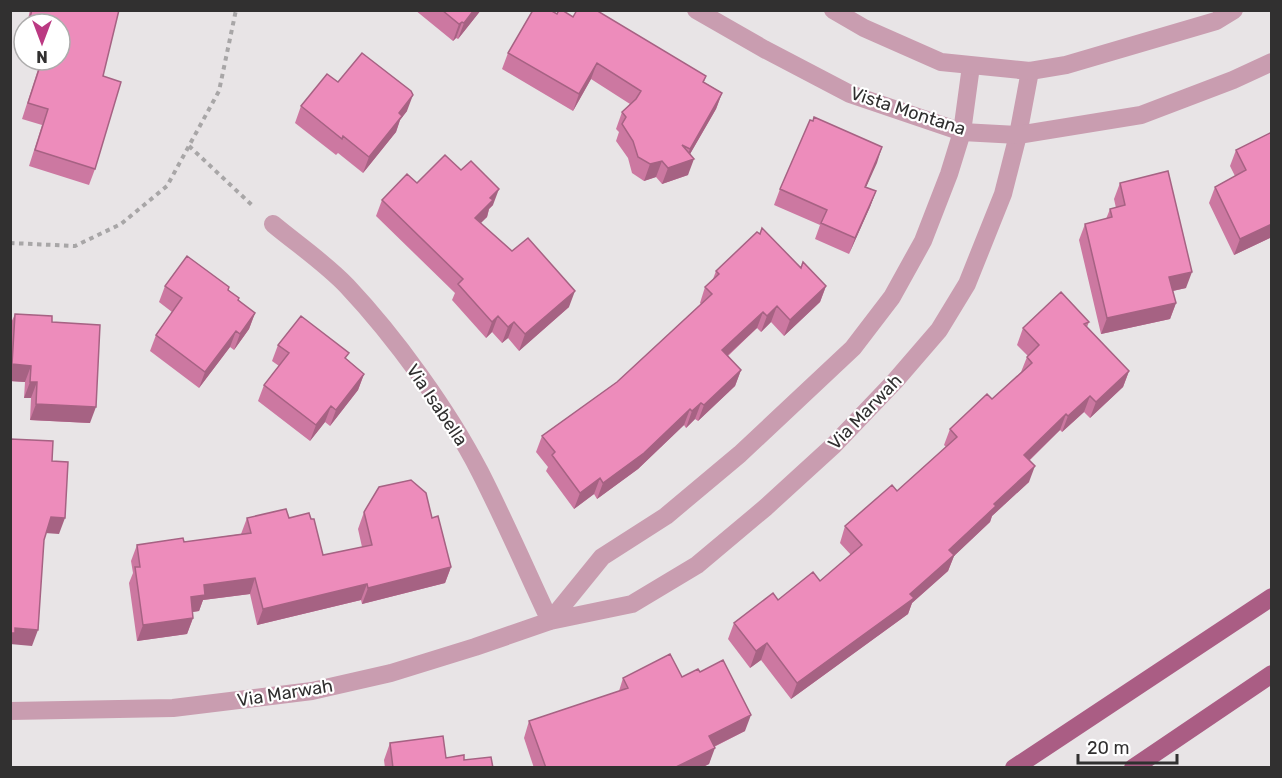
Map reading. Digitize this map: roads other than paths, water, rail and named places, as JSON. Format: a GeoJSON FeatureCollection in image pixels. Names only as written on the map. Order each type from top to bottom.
{"type":"FeatureCollection","features":[{"type":"Feature","properties":{"kind":"main road"},"geometry":{"type":"LineString","coordinates":[[1014,768],[1272,597]]}},
{"type":"Feature","properties":{"kind":"main road"},"geometry":{"type":"LineString","coordinates":[[1133,768],[1272,674]]}},
{"type":"Feature","properties":{"kind":"street","name":"Vista Montana"},"geometry":{"type":"LineString","coordinates":[[696,10],[850,94],[962,132],[1018,135],[1141,115],[1223,84],[1272,62]]}},
{"type":"Feature","properties":{"kind":"street"},"geometry":{"type":"LineString","coordinates":[[833,10],[864,28],[941,62],[1030,71],[1066,65],[1216,21],[1234,10]]}},
{"type":"Feature","properties":{"kind":"street"},"geometry":{"type":"LineString","coordinates":[[550,621],[602,557],[666,516],[797,402],[853,348],[892,297],[923,241],[950,174],[962,132],[971,66]]}},
{"type":"Feature","properties":{"kind":"street","name":"Via Marwah"},"geometry":{"type":"LineString","coordinates":[[10,711],[173,708],[312,691],[391,673],[475,648],[550,621],[632,604],[697,565],[842,437],[939,330],[967,284],[1003,194],[1018,135],[1030,71]]}},
{"type":"Feature","properties":{"kind":"street","name":"Via Isabella"},"geometry":{"type":"LineString","coordinates":[[273,224],[346,285],[388,335],[422,381],[458,434],[480,472],[550,621]]}}]}
